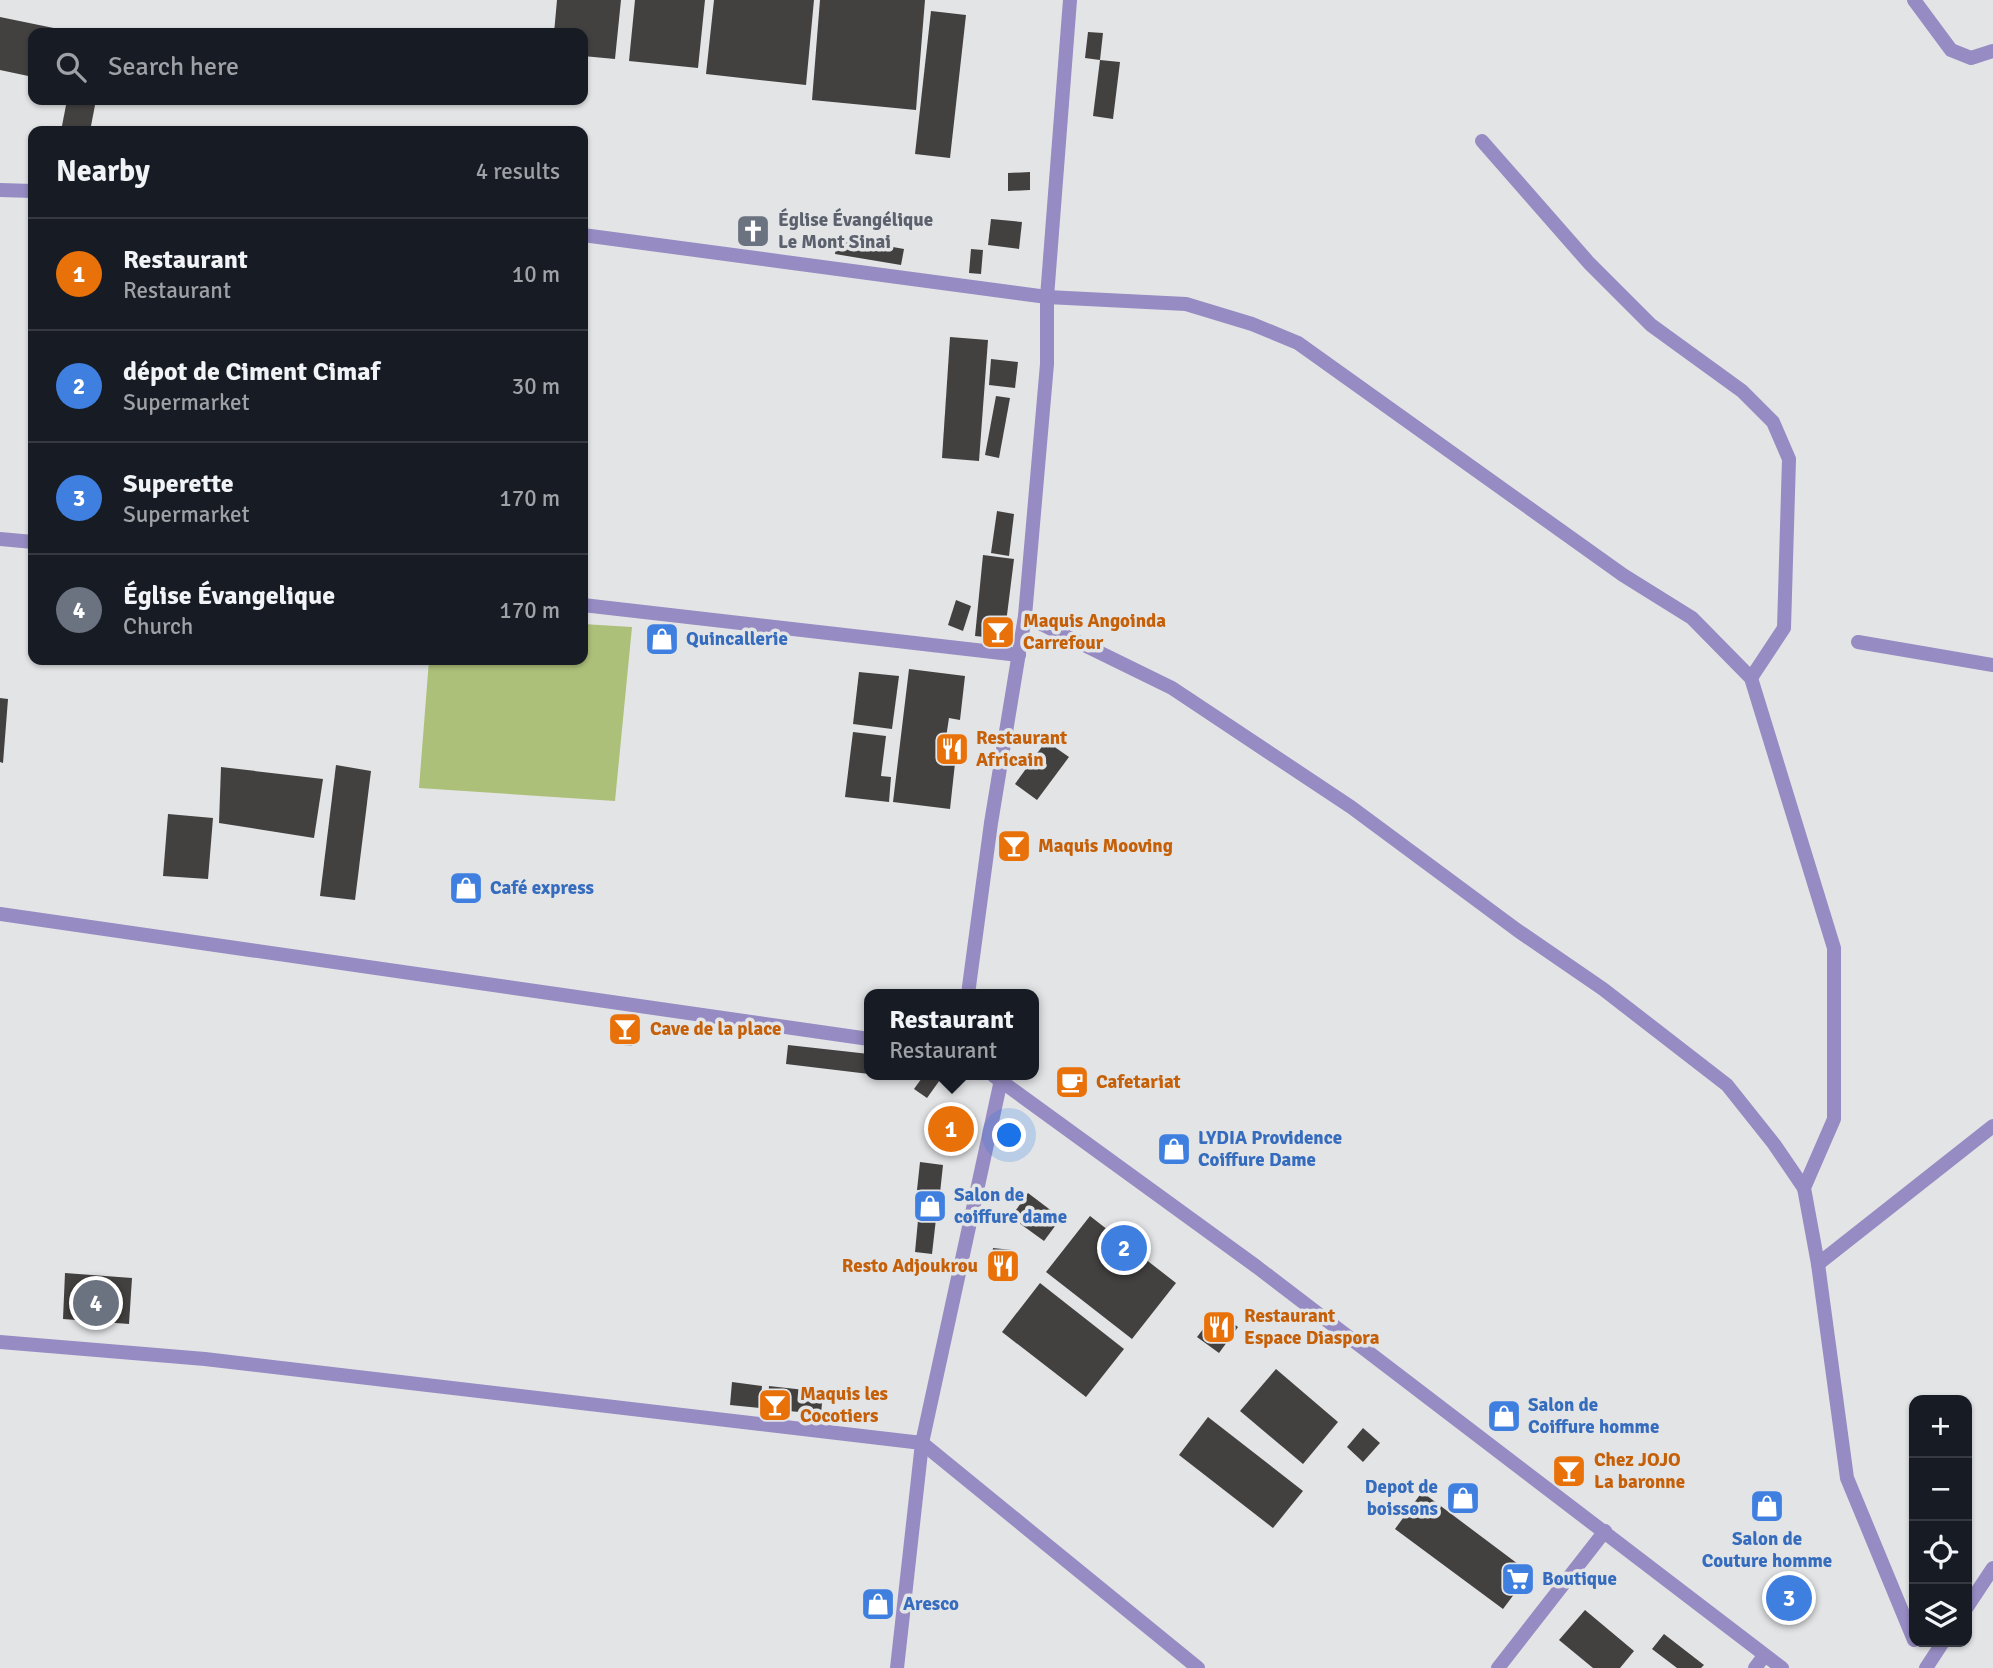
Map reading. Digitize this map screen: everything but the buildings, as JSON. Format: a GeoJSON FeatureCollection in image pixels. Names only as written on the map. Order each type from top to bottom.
{"type":"FeatureCollection","features":[{"type":"Feature","properties":{"kind":"street"},"geometry":{"type":"LineString","coordinates":[[969,989],[991,823],[1025,616],[1047,364],[1047,298],[1070,0]]}},
{"type":"Feature","properties":{"kind":"street"},"geometry":{"type":"LineString","coordinates":[[1914,0],[1951,50],[1971,58],[1993,51]]}},
{"type":"Feature","properties":{"kind":"street"},"geometry":{"type":"LineString","coordinates":[[1482,141],[1589,263],[1651,325],[1742,391],[1773,422],[1789,459],[1784,628],[1751,678]]}},
{"type":"Feature","properties":{"kind":"street"},"geometry":{"type":"LineString","coordinates":[[0,190],[28,191]]}},
{"type":"Feature","properties":{"kind":"street"},"geometry":{"type":"LineString","coordinates":[[588,236],[1047,298],[1186,304],[1252,324],[1298,343],[1623,575],[1692,618],[1751,678],[1833,948],[1834,1119],[1804,1188]]}},
{"type":"Feature","properties":{"kind":"street"},"geometry":{"type":"LineString","coordinates":[[0,539],[28,542]]}},
{"type":"Feature","properties":{"kind":"street"},"geometry":{"type":"LineString","coordinates":[[588,606],[1019,655]]}},
{"type":"Feature","properties":{"kind":"street"},"geometry":{"type":"LineString","coordinates":[[1025,616],[1171,688],[1351,807],[1517,930],[1603,989],[1727,1085],[1774,1144],[1804,1188],[1818,1264],[1847,1478],[1909,1627]]}},
{"type":"Feature","properties":{"kind":"street"},"geometry":{"type":"LineString","coordinates":[[1858,642],[1993,665]]}},
{"type":"Feature","properties":{"kind":"street"},"geometry":{"type":"LineString","coordinates":[[0,914],[864,1038]]}},
{"type":"Feature","properties":{"kind":"street"},"geometry":{"type":"LineString","coordinates":[[897,1668],[922,1443],[996,1080]]}},
{"type":"Feature","properties":{"kind":"street"},"geometry":{"type":"LineString","coordinates":[[1001,1080],[1257,1266],[1782,1668]]}},
{"type":"Feature","properties":{"kind":"street"},"geometry":{"type":"LineString","coordinates":[[1818,1264],[1993,1126]]}},
{"type":"Feature","properties":{"kind":"street"},"geometry":{"type":"LineString","coordinates":[[0,1342],[205,1359],[922,1443],[1198,1668]]}},
{"type":"Feature","properties":{"kind":"street"},"geometry":{"type":"LineString","coordinates":[[1497,1668],[1605,1531]]}},
{"type":"Feature","properties":{"kind":"street"},"geometry":{"type":"LineString","coordinates":[[1972,1600],[1993,1568]]}},
{"type":"Feature","properties":{"kind":"street"},"geometry":{"type":"LineString","coordinates":[[1917,1647],[1926,1668]]}},
{"type":"Feature","properties":{"kind":"street"},"geometry":{"type":"LineString","coordinates":[[1926,1668],[1940,1647]]}},
{"type":"Feature","properties":{"kind":"street"},"geometry":{"type":"LineString","coordinates":[[1755,1668],[1764,1656]]}},
{"type":"Feature","properties":{"kind":"green space"},"geometry":{"type":"Polygon","coordinates":[[[588,624],[632,627],[615,801],[419,788],[429,665],[588,665],[588,624]]]}},
{"type":"Feature","properties":{"kind":"place","name":"Église Évangélique Le Mont Sinai"},"geometry":{"type":"Point","coordinates":[753,231]}},
{"type":"Feature","properties":{"kind":"place","name":"Maquis Angoinda Carrefour"},"geometry":{"type":"Point","coordinates":[998,632]}},
{"type":"Feature","properties":{"kind":"place","name":"Quincallerie"},"geometry":{"type":"Point","coordinates":[662,639]}},
{"type":"Feature","properties":{"kind":"place","name":"Restaurant Africain"},"geometry":{"type":"Point","coordinates":[952,749]}},
{"type":"Feature","properties":{"kind":"place","name":"Maquis Mooving"},"geometry":{"type":"Point","coordinates":[1014,846]}},
{"type":"Feature","properties":{"kind":"place","name":"Café express"},"geometry":{"type":"Point","coordinates":[466,888]}},
{"type":"Feature","properties":{"kind":"place","name":"Cave de la place"},"geometry":{"type":"Point","coordinates":[625,1029]}},
{"type":"Feature","properties":{"kind":"place","name":"Cafetariat"},"geometry":{"type":"Point","coordinates":[1072,1082]}},
{"type":"Feature","properties":{"kind":"place","name":"Restaurant"},"geometry":{"type":"Point","coordinates":[951,1129]}},
{"type":"Feature","properties":{"kind":"place","name":"LYDIA Providence Coiffure Dame"},"geometry":{"type":"Point","coordinates":[1174,1149]}},
{"type":"Feature","properties":{"kind":"place","name":"Salon de coiffure dame"},"geometry":{"type":"Point","coordinates":[930,1206]}},
{"type":"Feature","properties":{"kind":"place","name":"dépot de Ciment Cimaf"},"geometry":{"type":"Point","coordinates":[1124,1248]}},
{"type":"Feature","properties":{"kind":"place","name":"Resto Adjoukrou"},"geometry":{"type":"Point","coordinates":[1003,1266]}},
{"type":"Feature","properties":{"kind":"place","name":"Église Évangelique"},"geometry":{"type":"Point","coordinates":[96,1303]}},
{"type":"Feature","properties":{"kind":"place","name":"Restaurant Espace Diaspora"},"geometry":{"type":"Point","coordinates":[1219,1327]}},
{"type":"Feature","properties":{"kind":"place","name":"Maquis les Cocotiers"},"geometry":{"type":"Point","coordinates":[775,1405]}},
{"type":"Feature","properties":{"kind":"place","name":"Salon de Coiffure homme"},"geometry":{"type":"Point","coordinates":[1504,1416]}},
{"type":"Feature","properties":{"kind":"place","name":"Chez JOJO La baronne"},"geometry":{"type":"Point","coordinates":[1569,1471]}},
{"type":"Feature","properties":{"kind":"place","name":"Depot de boissons"},"geometry":{"type":"Point","coordinates":[1463,1498]}},
{"type":"Feature","properties":{"kind":"place","name":"Salon de Couture homme"},"geometry":{"type":"Point","coordinates":[1767,1506]}},
{"type":"Feature","properties":{"kind":"place","name":"Boutique"},"geometry":{"type":"Point","coordinates":[1518,1579]}},
{"type":"Feature","properties":{"kind":"place","name":"Superette"},"geometry":{"type":"Point","coordinates":[1789,1598]}},
{"type":"Feature","properties":{"kind":"place","name":"Aresco"},"geometry":{"type":"Point","coordinates":[878,1604]}}]}
